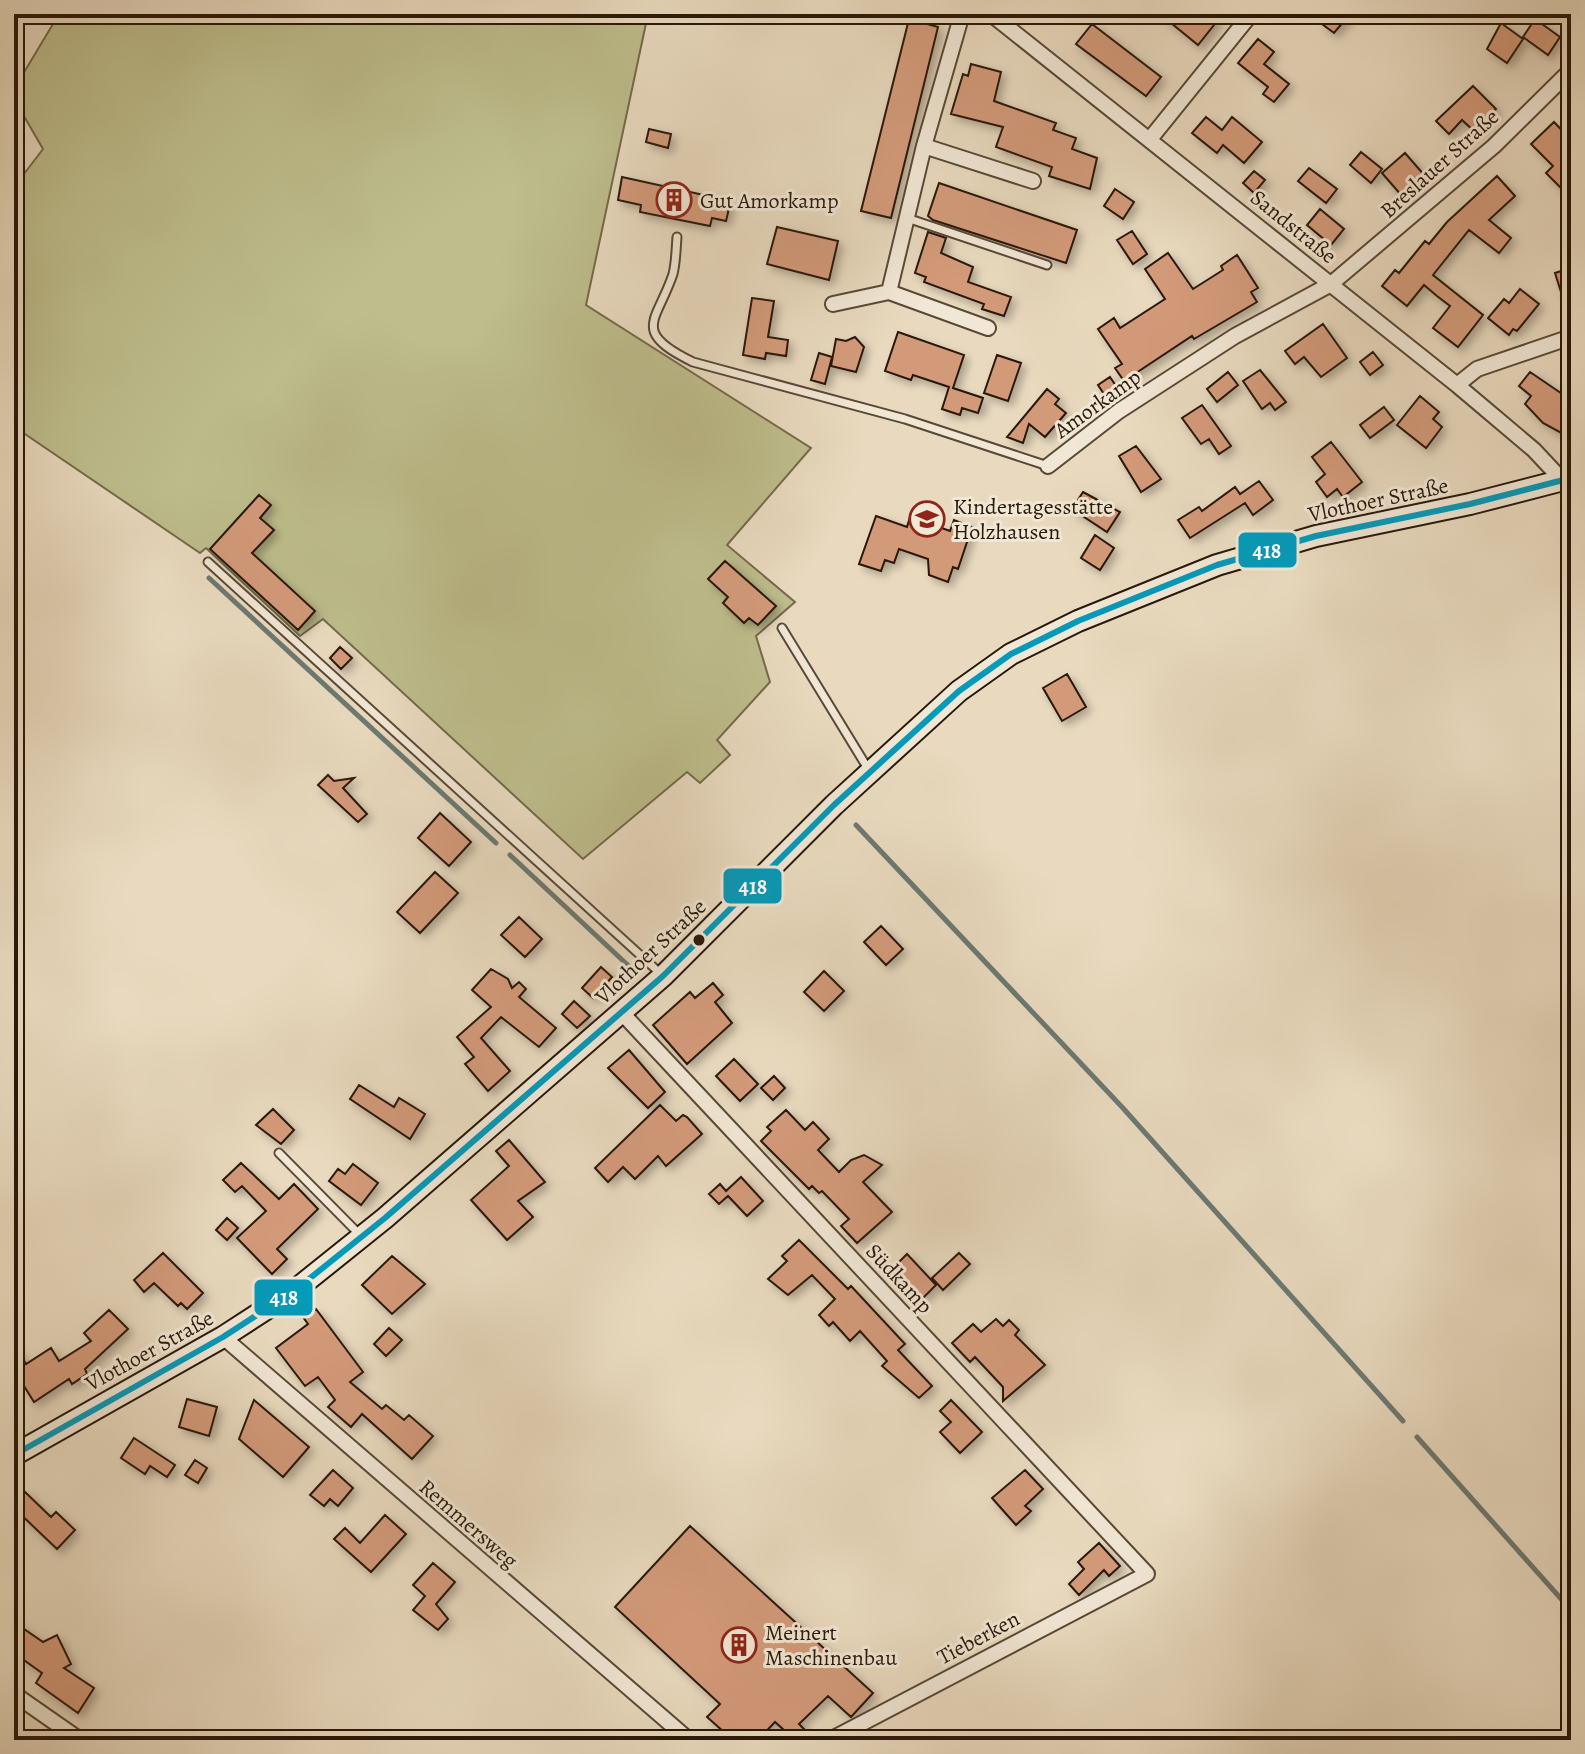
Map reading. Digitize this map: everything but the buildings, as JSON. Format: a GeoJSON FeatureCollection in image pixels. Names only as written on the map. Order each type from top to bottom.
{"type":"FeatureCollection","features":[{"type":"Feature","properties":{"kind":"street"},"geometry":{"type":"LineString","coordinates":[[889,292],[924,146],[962,14]]}},
{"type":"Feature","properties":{"kind":"street","name":"Sandstraße"},"geometry":{"type":"LineString","coordinates":[[991,14],[1457,385],[1566,479]]}},
{"type":"Feature","properties":{"kind":"street"},"geometry":{"type":"LineString","coordinates":[[1150,139],[1251,14]]}},
{"type":"Feature","properties":{"kind":"street","name":"Breslauer Straße"},"geometry":{"type":"LineString","coordinates":[[1331,284],[1494,146],[1571,70]]}},
{"type":"Feature","properties":{"kind":"street"},"geometry":{"type":"LineString","coordinates":[[924,146],[1033,181]]}},
{"type":"Feature","properties":{"kind":"street","name":"Amorkamp"},"geometry":{"type":"LineString","coordinates":[[1048,466],[1119,411],[1235,336],[1331,284]]}},
{"type":"Feature","properties":{"kind":"street"},"geometry":{"type":"LineString","coordinates":[[833,304],[889,292],[988,328]]}},
{"type":"Feature","properties":{"kind":"street"},"geometry":{"type":"LineString","coordinates":[[1457,385],[1477,369],[1571,337]]}},
{"type":"Feature","properties":{"kind":"street","name":"Vlothoer Straße"},"geometry":{"type":"LineString","coordinates":[[14,1455],[223,1337],[294,1291],[663,976],[834,805],[959,691],[1011,654],[1156,587],[1316,536],[1470,504],[1566,479]]}},
{"type":"Feature","properties":{"kind":"street","name":"Südkamp"},"geometry":{"type":"LineString","coordinates":[[621,1012],[1147,1574]]}},
{"type":"Feature","properties":{"kind":"street","name":"Remmersweg"},"geometry":{"type":"LineString","coordinates":[[223,1337],[689,1740]]}},
{"type":"Feature","properties":{"kind":"street","name":"Tieberken"},"geometry":{"type":"LineString","coordinates":[[830,1740],[1147,1574]]}},
{"type":"Feature","properties":{"kind":"street"},"geometry":{"type":"LineString","coordinates":[[15,1696],[80,1740]]}},
{"type":"Feature","properties":{"kind":"lane"},"geometry":{"type":"LineString","coordinates":[[907,218],[1047,265]]}},
{"type":"Feature","properties":{"kind":"lane","name":"Amorkamp"},"geometry":{"type":"LineString","coordinates":[[677,237],[672,275],[653,317],[656,335],[666,349],[693,362],[905,419],[1048,466]]}},
{"type":"Feature","properties":{"kind":"lane"},"geometry":{"type":"LineString","coordinates":[[208,562],[663,976]]}},
{"type":"Feature","properties":{"kind":"lane"},"geometry":{"type":"LineString","coordinates":[[782,628],[871,774]]}},
{"type":"Feature","properties":{"kind":"lane"},"geometry":{"type":"LineString","coordinates":[[279,1153],[362,1236]]}},
{"type":"Feature","properties":{"kind":"shaded area"},"geometry":{"type":"Polygon","coordinates":[[[59,14],[648,14],[586,305],[811,448],[727,545],[795,602],[756,636],[770,682],[717,740],[730,755],[700,783],[687,772],[583,859],[323,619],[300,636],[206,548],[200,553],[19,430],[14,435],[14,187],[43,149],[14,99],[14,89],[59,14]]]}},
{"type":"Feature","properties":{"kind":"waterway"},"geometry":{"type":"LineString","coordinates":[[209,578],[496,843]]}},
{"type":"Feature","properties":{"kind":"waterway"},"geometry":{"type":"LineString","coordinates":[[856,825],[1122,1107],[1403,1421]]}},
{"type":"Feature","properties":{"kind":"waterway"},"geometry":{"type":"LineString","coordinates":[[510,855],[633,970]]}},
{"type":"Feature","properties":{"kind":"waterway"},"geometry":{"type":"LineString","coordinates":[[1417,1437],[1571,1610]]}},
{"type":"Feature","properties":{"kind":"transit line","name":"418"},"geometry":{"type":"LineString","coordinates":[[14,1455],[223,1337],[294,1291],[385,1218],[663,976],[834,805],[959,691],[1011,654],[1078,621],[1217,565],[1316,536],[1470,504],[1571,478]]}},
{"type":"Feature","properties":{"kind":"place","name":"Gut Amorkamp"},"geometry":{"type":"Point","coordinates":[674,200]}},
{"type":"Feature","properties":{"kind":"place","name":"Kindertagesstätte Holzhausen"},"geometry":{"type":"Point","coordinates":[927,519]}},
{"type":"Feature","properties":{"kind":"place","name":"Meinert Maschinenbau"},"geometry":{"type":"Point","coordinates":[739,1645]}}]}
